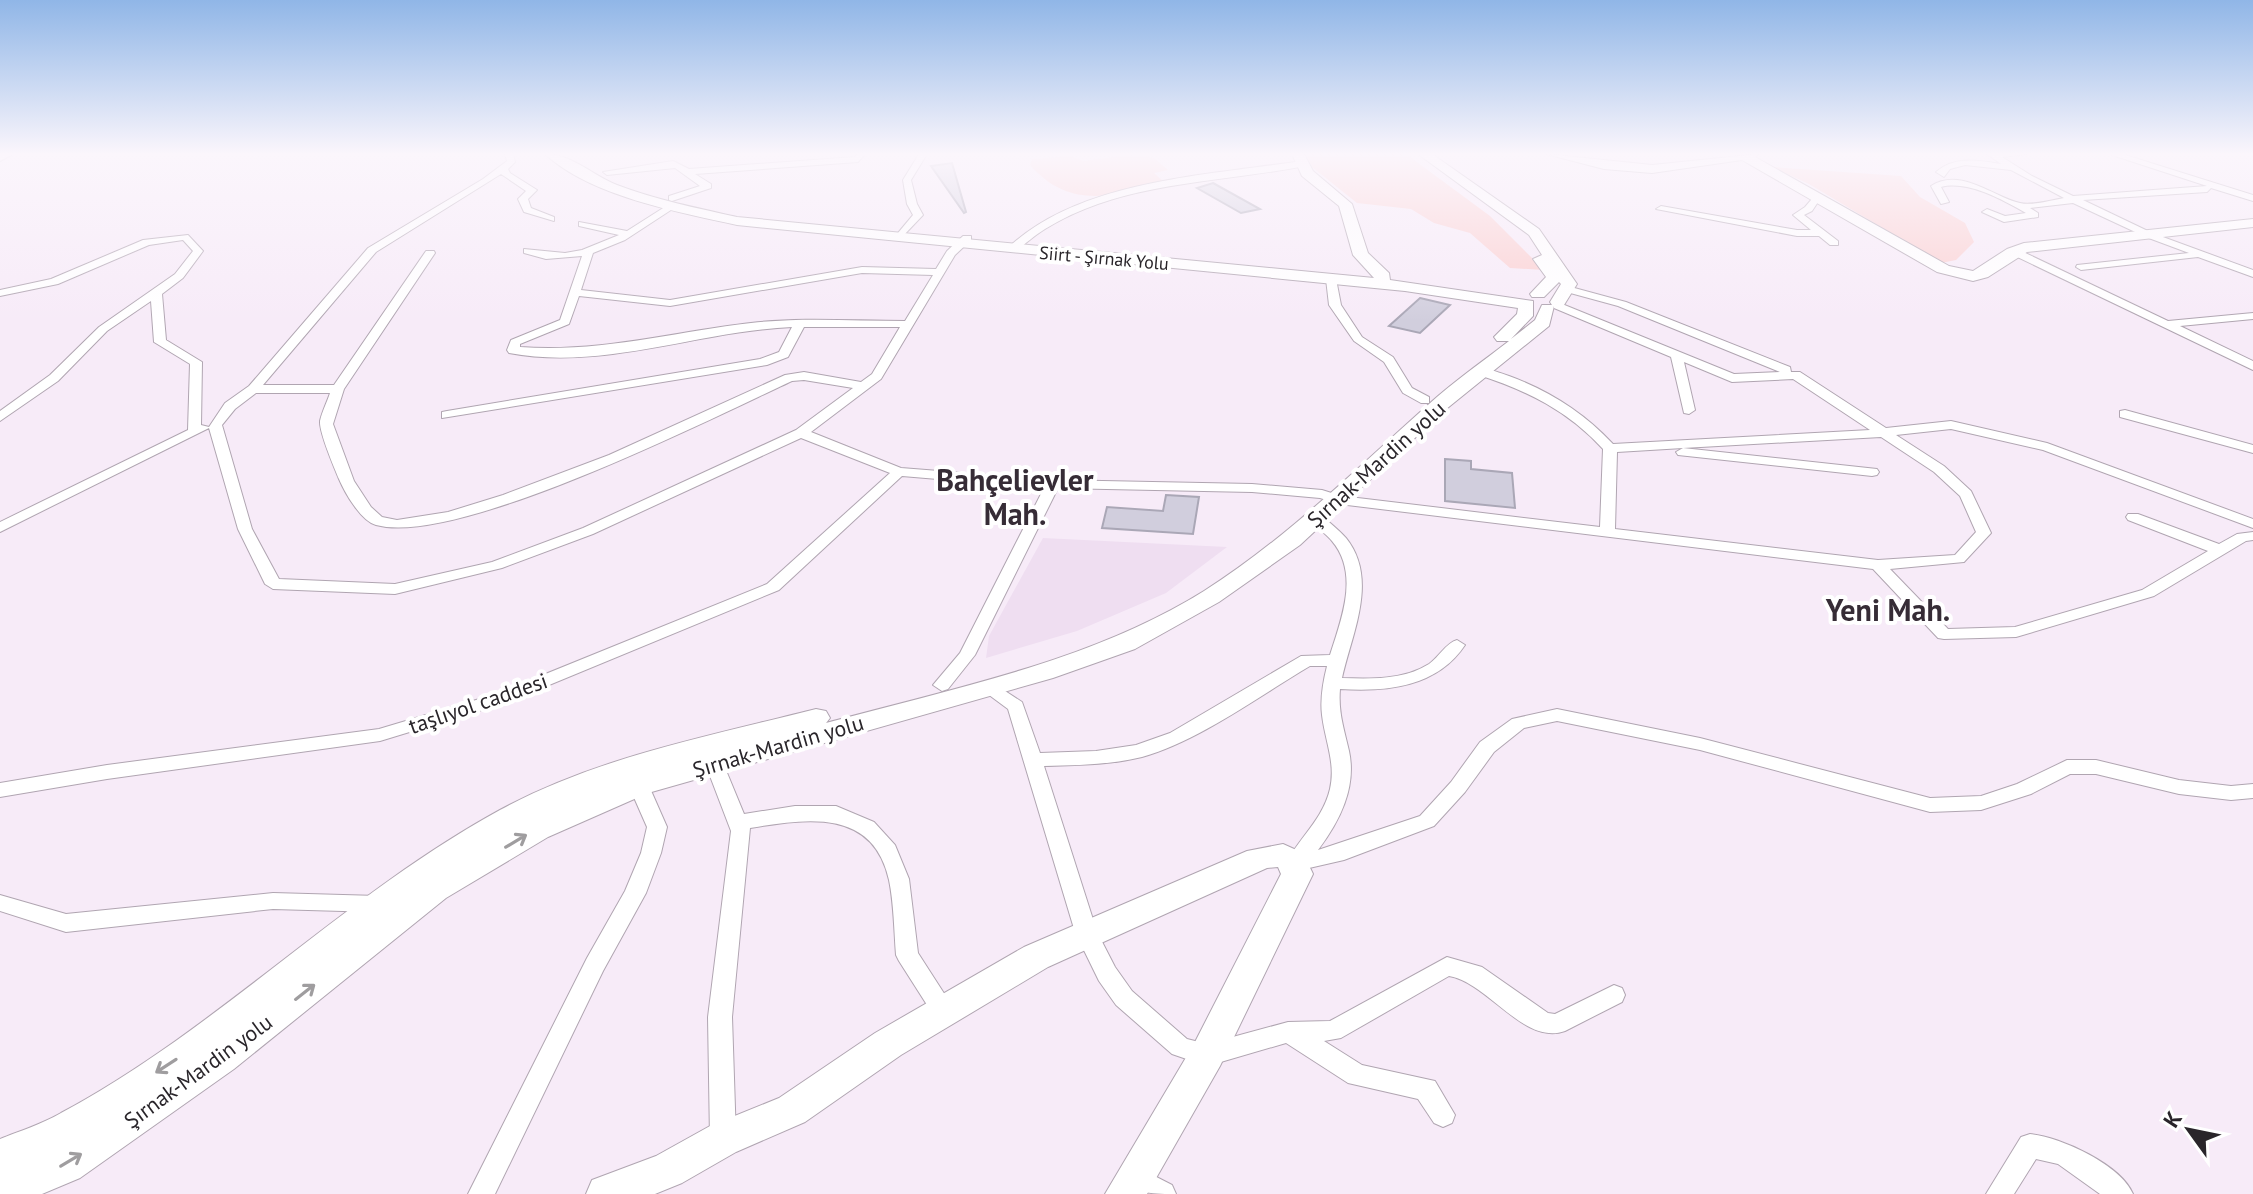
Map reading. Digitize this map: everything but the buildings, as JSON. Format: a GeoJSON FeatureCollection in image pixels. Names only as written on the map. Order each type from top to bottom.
{"type":"FeatureCollection","features":[{"type":"Feature","properties":{"kind":"street"},"geometry":{"type":"LineString","coordinates":[[0,528],[194,430],[215,425],[230,406],[253,389],[372,250],[436,210]]}},
{"type":"Feature","properties":{"kind":"street"},"geometry":{"type":"LineString","coordinates":[[527,210],[551,219]]}},
{"type":"Feature","properties":{"kind":"street"},"geometry":{"type":"LineString","coordinates":[[528,251],[544,258],[589,251],[628,234],[661,210]]}},
{"type":"Feature","properties":{"kind":"street","name":"Siirt - Şırnak Yolu"},"geometry":{"type":"LineString","coordinates":[[698,210],[737,221],[1382,280],[1544,301]]}},
{"type":"Feature","properties":{"kind":"street","name":"Siirt - Şırnak Yolu"},"geometry":{"type":"LineString","coordinates":[[709,210],[797,224],[963,241]]}},
{"type":"Feature","properties":{"kind":"street"},"geometry":{"type":"LineString","coordinates":[[903,233],[918,215],[915,210]]}},
{"type":"Feature","properties":{"kind":"street"},"geometry":{"type":"LineString","coordinates":[[1015,246],[1073,210]]}},
{"type":"Feature","properties":{"kind":"street"},"geometry":{"type":"LineString","coordinates":[[1347,210],[1361,255],[1382,280]]}},
{"type":"Feature","properties":{"kind":"street"},"geometry":{"type":"LineString","coordinates":[[1493,210],[1552,270],[1544,301]]}},
{"type":"Feature","properties":{"kind":"street"},"geometry":{"type":"LineString","coordinates":[[1503,210],[1534,232],[1569,284],[1544,301]]}},
{"type":"Feature","properties":{"kind":"street"},"geometry":{"type":"LineString","coordinates":[[1665,210],[1789,232],[1821,233]]}},
{"type":"Feature","properties":{"kind":"street"},"geometry":{"type":"LineString","coordinates":[[1808,210],[1798,215],[1834,243]]}},
{"type":"Feature","properties":{"kind":"street"},"geometry":{"type":"LineString","coordinates":[[1841,210],[1943,269],[1975,277],[1989,272],[2013,251],[2253,223]]}},
{"type":"Feature","properties":{"kind":"street"},"geometry":{"type":"LineString","coordinates":[[1987,212],[2004,219],[2035,215],[2027,210]]}},
{"type":"Feature","properties":{"kind":"street"},"geometry":{"type":"LineString","coordinates":[[2098,210],[2197,255],[2253,274]]}},
{"type":"Feature","properties":{"kind":"street"},"geometry":{"type":"LineString","coordinates":[[582,224],[628,234]]}},
{"type":"Feature","properties":{"kind":"street"},"geometry":{"type":"LineString","coordinates":[[0,293],[54,282],[147,242],[185,237],[198,251],[179,276],[103,329],[54,378],[0,417]]}},
{"type":"Feature","properties":{"kind":"street"},"geometry":{"type":"LineString","coordinates":[[215,425],[245,529],[273,584],[395,589],[497,565],[588,531],[801,433],[877,376],[940,272],[963,241]]}},
{"type":"Feature","properties":{"kind":"street","name":"Siirt - Şırnak Yolu"},"geometry":{"type":"LineString","coordinates":[[1015,246],[1331,279],[1382,280]]}},
{"type":"Feature","properties":{"kind":"street"},"geometry":{"type":"LineString","coordinates":[[589,251],[578,293],[565,322],[515,342],[513,350],[557,355],[602,353],[750,327],[800,323],[909,324]]}},
{"type":"Feature","properties":{"kind":"street"},"geometry":{"type":"LineString","coordinates":[[2013,251],[2253,366]]}},
{"type":"Feature","properties":{"kind":"street"},"geometry":{"type":"LineString","coordinates":[[430,253],[338,389],[326,424],[347,481],[377,521],[397,524],[450,516],[508,498],[614,458],[789,378],[804,376],[864,386]]}},
{"type":"Feature","properties":{"kind":"street"},"geometry":{"type":"LineString","coordinates":[[2081,267],[2197,255]]}},
{"type":"Feature","properties":{"kind":"street"},"geometry":{"type":"LineString","coordinates":[[578,293],[670,303],[862,270],[940,272]]}},
{"type":"Feature","properties":{"kind":"street"},"geometry":{"type":"LineString","coordinates":[[1331,279],[1335,305],[1358,339],[1389,360],[1407,390],[1425,400]]}},
{"type":"Feature","properties":{"kind":"street"},"geometry":{"type":"LineString","coordinates":[[156,293],[160,342],[196,362],[194,430]]}},
{"type":"Feature","properties":{"kind":"street"},"geometry":{"type":"LineString","coordinates":[[1544,301],[1732,378],[1796,375]]}},
{"type":"Feature","properties":{"kind":"street"},"geometry":{"type":"LineString","coordinates":[[801,433],[899,472],[1053,484],[1252,488],[1326,504],[1607,532],[1878,565],[1959,559],[1984,533],[1966,494],[1939,469],[1796,375],[1622,304],[1544,301]]}},
{"type":"Feature","properties":{"kind":"street","name":"Şırnak-Mardin yolu"},"geometry":{"type":"LineString","coordinates":[[0,1192],[66,1165],[221,1058],[435,889],[634,776],[714,763],[990,689],[1126,643],[1211,597],[1543,322],[1544,301]]}},
{"type":"Feature","properties":{"kind":"street","name":"Şırnak-Mardin yolu"},"geometry":{"type":"LineString","coordinates":[[0,1158],[74,1126],[215,1034],[423,872],[512,817],[634,776],[942,685],[1032,663],[1114,632],[1196,587],[1326,504],[1425,400],[1544,301]]}},
{"type":"Feature","properties":{"kind":"street"},"geometry":{"type":"LineString","coordinates":[[2168,325],[2253,316]]}},
{"type":"Feature","properties":{"kind":"street"},"geometry":{"type":"LineString","coordinates":[[447,415],[763,362],[784,354],[800,323]]}},
{"type":"Feature","properties":{"kind":"street"},"geometry":{"type":"LineString","coordinates":[[1676,355],[1689,410]]}},
{"type":"Feature","properties":{"kind":"street"},"geometry":{"type":"LineString","coordinates":[[1483,372],[1551,396],[1591,426],[1610,448],[1607,532]]}},
{"type":"Feature","properties":{"kind":"street"},"geometry":{"type":"LineString","coordinates":[[253,389],[338,389]]}},
{"type":"Feature","properties":{"kind":"street"},"geometry":{"type":"LineString","coordinates":[[2125,414],[2253,449]]}},
{"type":"Feature","properties":{"kind":"street"},"geometry":{"type":"LineString","coordinates":[[1610,448],[1885,432],[1951,425],[2027,441],[2253,524]]}},
{"type":"Feature","properties":{"kind":"street"},"geometry":{"type":"LineString","coordinates":[[1648,446],[1872,472]]}},
{"type":"Feature","properties":{"kind":"street","name":"taşlıyol caddesi"},"geometry":{"type":"LineString","coordinates":[[0,790],[107,772],[380,735],[502,698],[773,587],[899,472]]}},
{"type":"Feature","properties":{"kind":"street"},"geometry":{"type":"LineString","coordinates":[[942,685],[967,655],[1053,484]]}},
{"type":"Feature","properties":{"kind":"street"},"geometry":{"type":"LineString","coordinates":[[1296,863],[1323,832],[1338,792],[1342,763],[1330,705],[1337,661],[1352,620],[1355,570],[1348,550],[1332,530],[1326,504]]}},
{"type":"Feature","properties":{"kind":"street"},"geometry":{"type":"LineString","coordinates":[[2133,517],[2220,550]]}},
{"type":"Feature","properties":{"kind":"street"},"geometry":{"type":"LineString","coordinates":[[1878,565],[1944,634],[2016,632],[2148,593],[2242,537],[2253,536]]}},
{"type":"Feature","properties":{"kind":"street"},"geometry":{"type":"LineString","coordinates":[[1334,683],[1388,682],[1421,674],[1448,661],[1457,645]]}},
{"type":"Feature","properties":{"kind":"street"},"geometry":{"type":"LineString","coordinates":[[1033,760],[1096,758],[1139,751],[1176,737],[1307,660],[1337,661]]}},
{"type":"Feature","properties":{"kind":"street"},"geometry":{"type":"LineString","coordinates":[[990,689],[1016,706],[1086,932],[1107,974],[1124,998],[1180,1047],[1207,1055],[1288,1032],[1333,1031],[1447,966],[1461,967],[1476,974],[1533,1019],[1545,1023],[1557,1024],[1614,995]]}},
{"type":"Feature","properties":{"kind":"street"},"geometry":{"type":"LineString","coordinates":[[1296,863],[1337,854],[1427,821],[1458,787],[1487,747],[1518,723],[1557,715],[1700,744],[1930,805],[1981,803],[2024,789],[2067,767],[2096,767],[2179,787],[2231,793],[2253,791]]}},
{"type":"Feature","properties":{"kind":"street"},"geometry":{"type":"LineString","coordinates":[[714,763],[740,822],[720,1017],[723,1139]]}},
{"type":"Feature","properties":{"kind":"street"},"geometry":{"type":"LineString","coordinates":[[481,1194],[595,965],[635,893],[651,853],[657,827],[634,776]]}},
{"type":"Feature","properties":{"kind":"street"},"geometry":{"type":"LineString","coordinates":[[740,822],[795,813],[836,813],[867,827],[888,850],[899,879],[907,955],[944,1012]]}},
{"type":"Feature","properties":{"kind":"street"},"geometry":{"type":"LineString","coordinates":[[606,1194],[668,1170],[723,1139],[792,1110],[888,1044],[1086,932],[1271,855],[1288,856],[1296,863],[1297,874],[1141,1189]]}},
{"type":"Feature","properties":{"kind":"street"},"geometry":{"type":"LineString","coordinates":[[0,903],[66,923],[273,901],[381,904],[411,908]]}},
{"type":"Feature","properties":{"kind":"street"},"geometry":{"type":"LineString","coordinates":[[1288,1032],[1357,1075],[1426,1089],[1443,1115]]}},
{"type":"Feature","properties":{"kind":"street"},"geometry":{"type":"LineString","coordinates":[[1999,1194],[2030,1146],[2047,1146],[2073,1158],[2120,1194]]}},
{"type":"Feature","properties":{"kind":"shaded area"},"geometry":{"type":"Polygon","coordinates":[[[1412,210],[1481,210],[1544,270],[1510,268],[1470,233],[1434,223],[1412,210]]]}},
{"type":"Feature","properties":{"kind":"shaded area"},"geometry":{"type":"Polygon","coordinates":[[[1852,210],[1942,210],[1965,223],[1974,242],[1956,260],[1941,263],[1852,210]]]}},
{"type":"Feature","properties":{"kind":"shaded area"},"geometry":{"type":"Polygon","coordinates":[[[1043,538],[1227,547],[1166,593],[1077,631],[986,658],[989,636],[1043,538]]]}},
{"type":"Feature","properties":{"kind":"district","name":"Bahçelievler Mah."},"geometry":{"type":"Point","coordinates":[1015,496]}},
{"type":"Feature","properties":{"kind":"district","name":"Yeni Mah."},"geometry":{"type":"Point","coordinates":[1888,609]}}]}
